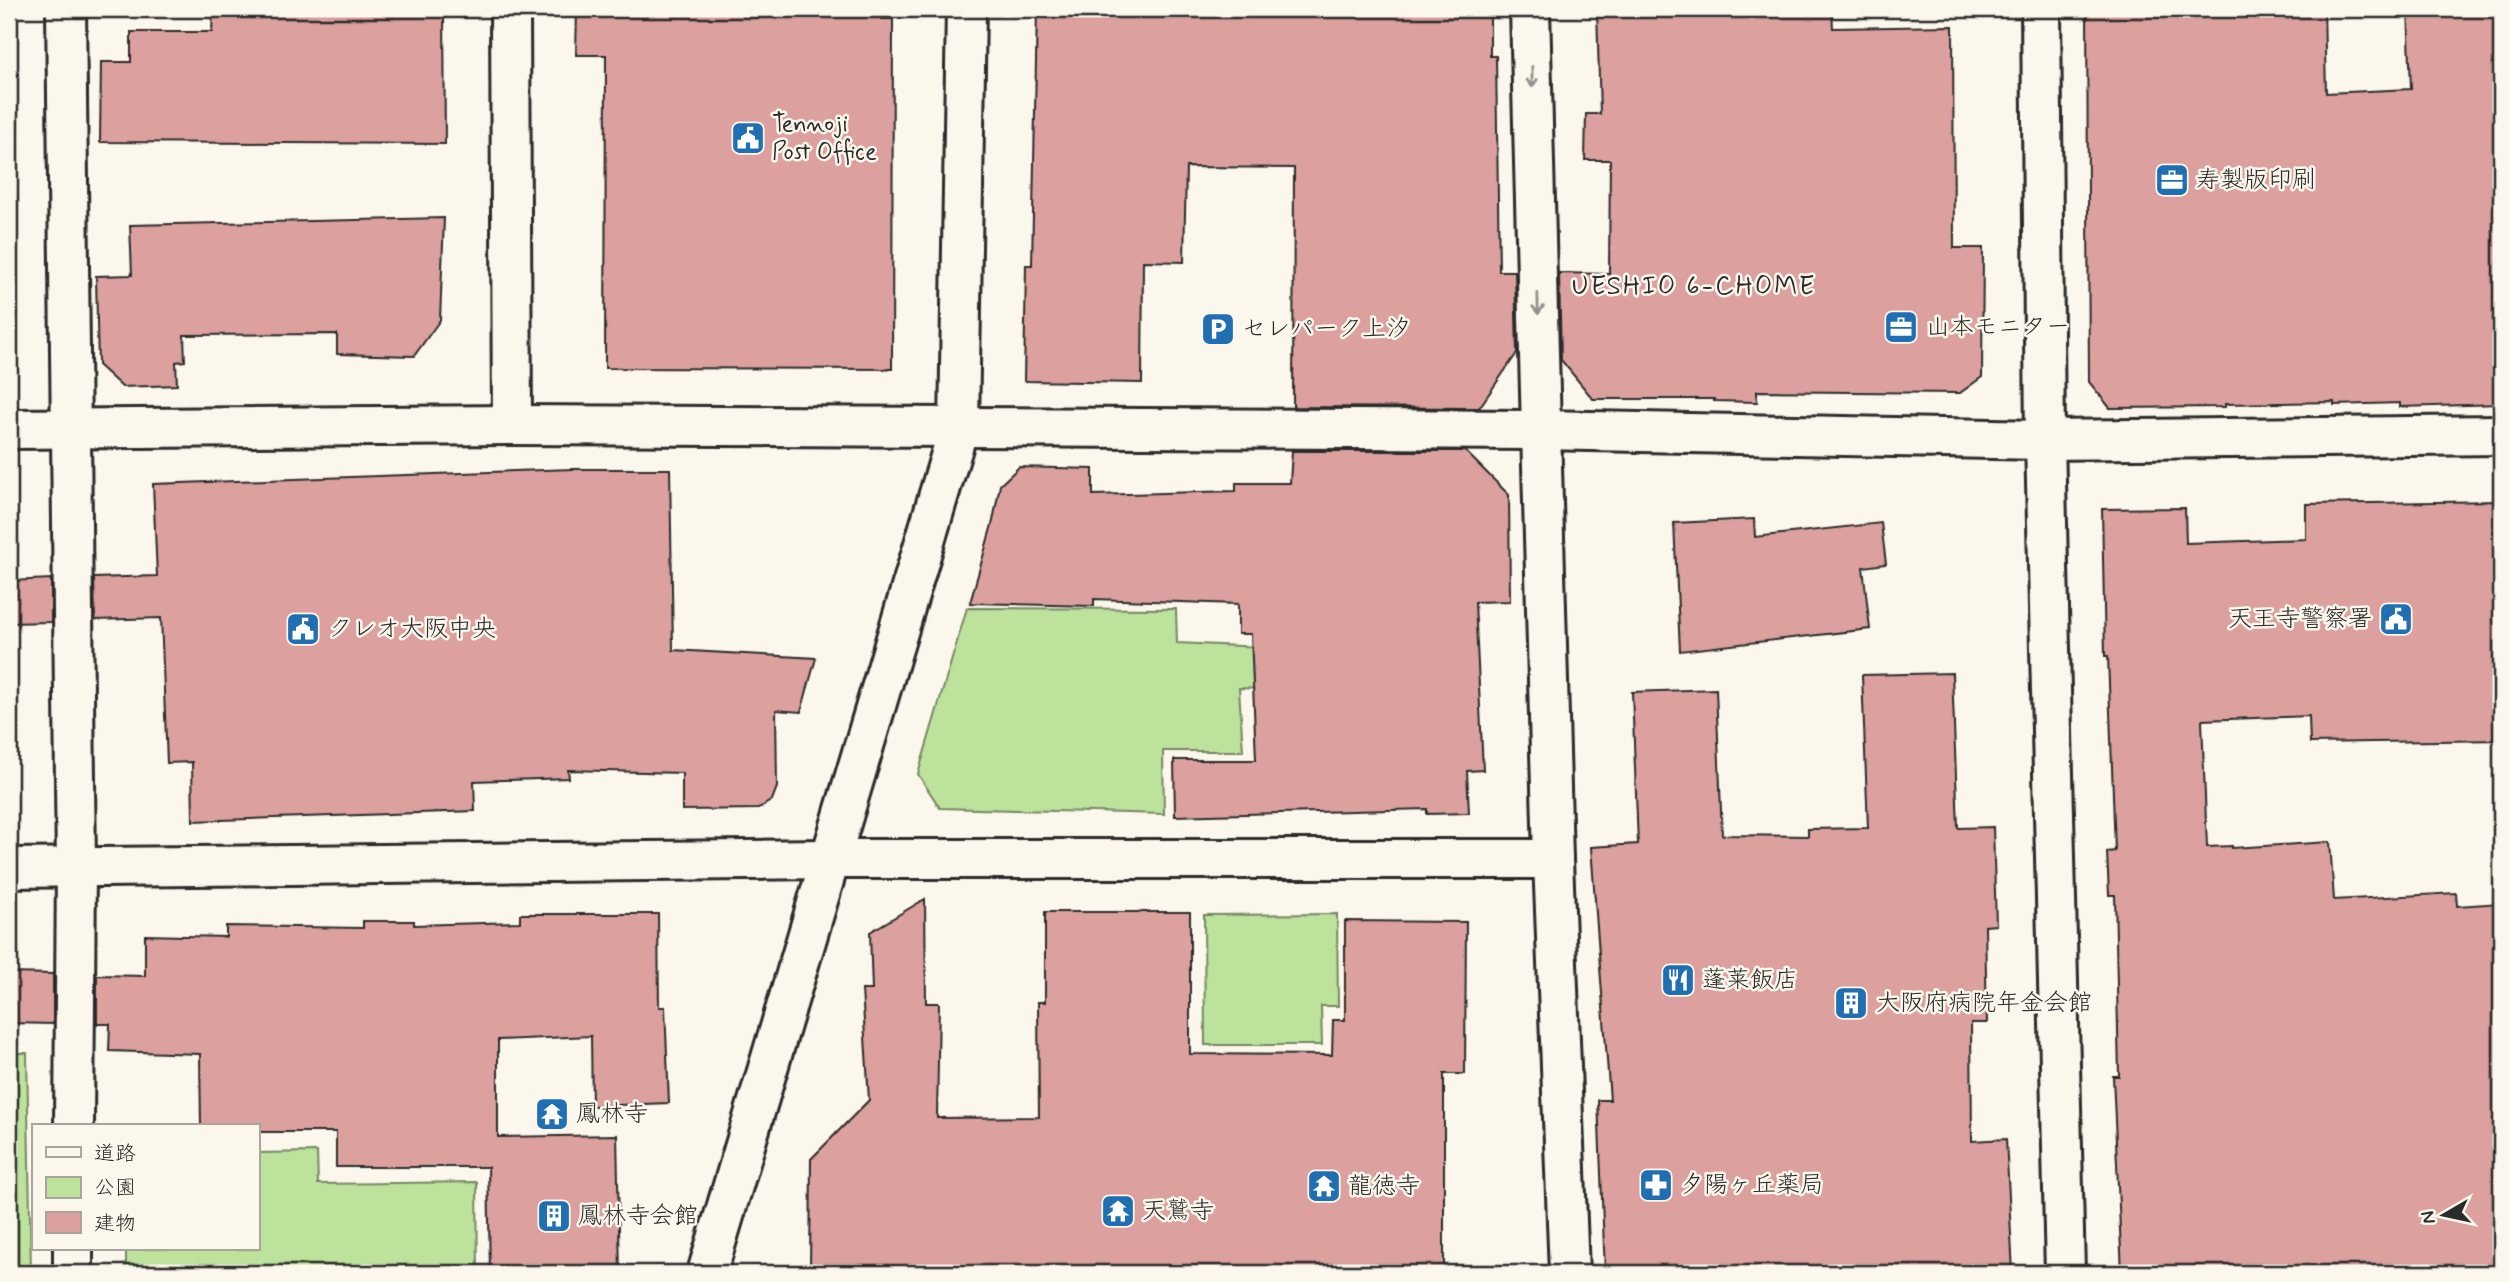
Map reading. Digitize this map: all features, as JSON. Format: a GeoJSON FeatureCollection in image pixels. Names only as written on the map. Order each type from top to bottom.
{"type":"FeatureCollection","features":[{"type":"Feature","properties":{"kind":"street"},"geometry":{"type":"LineString","coordinates":[[66,9],[73,429],[76,867],[74,1124]]}},
{"type":"Feature","properties":{"kind":"street"},"geometry":{"type":"LineString","coordinates":[[510,9],[512,425]]}},
{"type":"Feature","properties":{"kind":"street"},"geometry":{"type":"LineString","coordinates":[[707,1273],[959,427],[967,9]]}},
{"type":"Feature","properties":{"kind":"street"},"geometry":{"type":"LineString","coordinates":[[1530,9],[1553,859],[1569,1273]]}},
{"type":"Feature","properties":{"kind":"street"},"geometry":{"type":"LineString","coordinates":[[2041,9],[2045,440],[2065,1273]]}},
{"type":"Feature","properties":{"kind":"street"},"geometry":{"type":"LineString","coordinates":[[9,429],[512,425],[1541,430],[2045,440],[2501,435]]}},
{"type":"Feature","properties":{"kind":"street"},"geometry":{"type":"LineString","coordinates":[[9,868],[830,859],[1553,859]]}},
{"type":"Feature","properties":{"kind":"street"},"geometry":{"type":"LineString","coordinates":[[73,1250],[73,1273]]}},
{"type":"Feature","properties":{"kind":"green space"},"geometry":{"type":"Polygon","coordinates":[[[967,608],[1176,609],[1177,643],[1260,647],[1262,689],[1239,688],[1243,751],[1163,751],[1164,814],[940,808],[918,774],[967,608]]]}},
{"type":"Feature","properties":{"kind":"green space"},"geometry":{"type":"Polygon","coordinates":[[[1337,914],[1338,1006],[1321,1006],[1322,1045],[1205,1045],[1204,915],[1337,914]]]}},
{"type":"Feature","properties":{"kind":"green space"},"geometry":{"type":"Polygon","coordinates":[[[9,1053],[27,1053],[31,1273],[9,1273],[9,1053]]]}},
{"type":"Feature","properties":{"kind":"green space"},"geometry":{"type":"Polygon","coordinates":[[[317,1152],[318,1184],[477,1182],[478,1273],[126,1273],[126,1250],[259,1250],[259,1153],[317,1152]]]}},
{"type":"Feature","properties":{"kind":"building"},"geometry":{"type":"Polygon","coordinates":[[[213,9],[444,9],[445,144],[100,142],[101,62],[131,62],[131,32],[212,32],[213,9]]]}},
{"type":"Feature","properties":{"kind":"building"},"geometry":{"type":"Polygon","coordinates":[[[577,9],[882,9],[882,19],[893,19],[892,369],[605,368],[606,55],[576,55],[577,9]]]}},
{"type":"Feature","properties":{"kind":"building"},"geometry":{"type":"Polygon","coordinates":[[[1037,9],[1490,9],[1490,56],[1496,56],[1499,271],[1515,271],[1517,353],[1479,408],[1293,407],[1294,168],[1186,167],[1184,262],[1143,261],[1142,383],[1024,381],[1026,265],[1032,265],[1037,9]]]}},
{"type":"Feature","properties":{"kind":"building"},"geometry":{"type":"Polygon","coordinates":[[[1597,9],[1832,9],[1833,28],[1953,26],[1954,248],[1983,248],[1982,377],[1960,393],[1757,391],[1757,402],[1714,399],[1593,399],[1561,360],[1559,273],[1609,274],[1610,160],[1585,160],[1586,114],[1600,114],[1597,9]]]}},
{"type":"Feature","properties":{"kind":"building"},"geometry":{"type":"Polygon","coordinates":[[[2087,9],[2324,9],[2326,93],[2411,89],[2408,9],[2501,9],[2501,404],[2400,407],[2400,403],[2334,405],[2334,402],[2110,408],[2089,382],[2087,9]]]}},
{"type":"Feature","properties":{"kind":"building"},"geometry":{"type":"Polygon","coordinates":[[[444,218],[440,320],[414,356],[337,354],[337,334],[184,335],[185,361],[176,362],[177,385],[122,387],[98,365],[96,276],[132,275],[130,225],[444,218]]]}},
{"type":"Feature","properties":{"kind":"building"},"geometry":{"type":"Polygon","coordinates":[[[1292,451],[1465,451],[1509,495],[1510,601],[1475,602],[1483,770],[1467,771],[1469,813],[1427,814],[1427,809],[1175,816],[1174,760],[1256,760],[1251,634],[1238,634],[1238,604],[1094,599],[1094,606],[970,603],[1000,485],[1019,467],[1093,469],[1093,495],[1236,491],[1236,483],[1290,483],[1292,451]]]}},
{"type":"Feature","properties":{"kind":"building","name":"クレオ大阪中央"},"geometry":{"type":"Polygon","coordinates":[[[573,469],[670,469],[673,650],[816,658],[801,712],[776,710],[777,787],[772,800],[758,809],[682,810],[682,773],[568,770],[569,778],[474,781],[475,811],[193,821],[192,762],[167,763],[161,618],[95,620],[94,578],[157,576],[153,484],[573,469]]]}},
{"type":"Feature","properties":{"kind":"building"},"geometry":{"type":"Polygon","coordinates":[[[2501,501],[2501,740],[2310,743],[2309,716],[2202,720],[2207,847],[2330,842],[2334,900],[2456,893],[2457,906],[2501,903],[2501,1273],[2122,1273],[2113,1076],[2119,1076],[2115,895],[2109,895],[2107,852],[2115,851],[2108,656],[2105,656],[2102,509],[2185,508],[2186,543],[2306,539],[2306,504],[2501,501]]]}},
{"type":"Feature","properties":{"kind":"building"},"geometry":{"type":"Polygon","coordinates":[[[1754,519],[1755,537],[1881,523],[1886,564],[1863,567],[1870,629],[1680,651],[1674,523],[1754,519]]]}},
{"type":"Feature","properties":{"kind":"building"},"geometry":{"type":"Polygon","coordinates":[[[51,579],[51,622],[9,623],[9,581],[51,579]]]}},
{"type":"Feature","properties":{"kind":"building"},"geometry":{"type":"Polygon","coordinates":[[[1952,673],[1958,828],[1993,827],[1996,925],[1985,926],[1987,1023],[1971,1023],[1972,1141],[2006,1139],[2013,1273],[1605,1273],[1598,1100],[1610,1100],[1591,847],[1638,844],[1632,692],[1716,689],[1722,835],[1808,836],[1808,829],[1868,828],[1862,675],[1952,673]]]}},
{"type":"Feature","properties":{"kind":"building"},"geometry":{"type":"Polygon","coordinates":[[[925,899],[926,1003],[939,1003],[937,1118],[1039,1117],[1038,1002],[1045,1002],[1045,912],[1190,912],[1190,1054],[1332,1055],[1333,1020],[1345,1020],[1345,921],[1466,922],[1465,1074],[1444,1074],[1444,1273],[810,1273],[811,1159],[869,1100],[862,990],[872,990],[870,932],[925,899]]]}},
{"type":"Feature","properties":{"kind":"building"},"geometry":{"type":"Polygon","coordinates":[[[520,914],[658,914],[659,1007],[665,1007],[669,1103],[592,1106],[591,1036],[498,1040],[498,1137],[617,1135],[620,1273],[490,1273],[488,1167],[336,1167],[336,1132],[259,1132],[259,1124],[201,1124],[200,1054],[109,1051],[110,1024],[97,1024],[97,975],[145,976],[145,935],[226,937],[226,926],[363,928],[363,921],[414,921],[414,925],[520,922],[520,914]]]}},
{"type":"Feature","properties":{"kind":"building"},"geometry":{"type":"Polygon","coordinates":[[[9,973],[53,974],[53,1024],[9,1023],[9,973]]]}},
{"type":"Feature","properties":{"kind":"place","name":"Tennoji Post Office"},"geometry":{"type":"Point","coordinates":[748,138]}},
{"type":"Feature","properties":{"kind":"place","name":"寿製版印刷"},"geometry":{"type":"Point","coordinates":[2172,180]}},
{"type":"Feature","properties":{"kind":"place","name":"山本モニター"},"geometry":{"type":"Point","coordinates":[1901,327]}},
{"type":"Feature","properties":{"kind":"place","name":"セレパーク上汐"},"geometry":{"type":"Point","coordinates":[1218,329]}},
{"type":"Feature","properties":{"kind":"place","name":"天王寺警察署"},"geometry":{"type":"Point","coordinates":[2396,619]}},
{"type":"Feature","properties":{"kind":"place","name":"クレオ大阪中央"},"geometry":{"type":"Point","coordinates":[303,629]}},
{"type":"Feature","properties":{"kind":"place","name":"蓬莱飯店"},"geometry":{"type":"Point","coordinates":[1678,980]}},
{"type":"Feature","properties":{"kind":"place","name":"大阪府病院年金会館"},"geometry":{"type":"Point","coordinates":[1851,1003]}},
{"type":"Feature","properties":{"kind":"place","name":"鳳林寺"},"geometry":{"type":"Point","coordinates":[552,1114]}},
{"type":"Feature","properties":{"kind":"place","name":"夕陽ヶ丘薬局"},"geometry":{"type":"Point","coordinates":[1656,1185]}},
{"type":"Feature","properties":{"kind":"place","name":"龍徳寺"},"geometry":{"type":"Point","coordinates":[1324,1186]}},
{"type":"Feature","properties":{"kind":"place","name":"天鷲寺"},"geometry":{"type":"Point","coordinates":[1118,1211]}},
{"type":"Feature","properties":{"kind":"place","name":"鳳林寺会館"},"geometry":{"type":"Point","coordinates":[554,1216]}},
{"type":"Feature","properties":{"kind":"district","name":"UESHIO 6-CHOME"},"geometry":{"type":"Point","coordinates":[1694,287]}}]}
